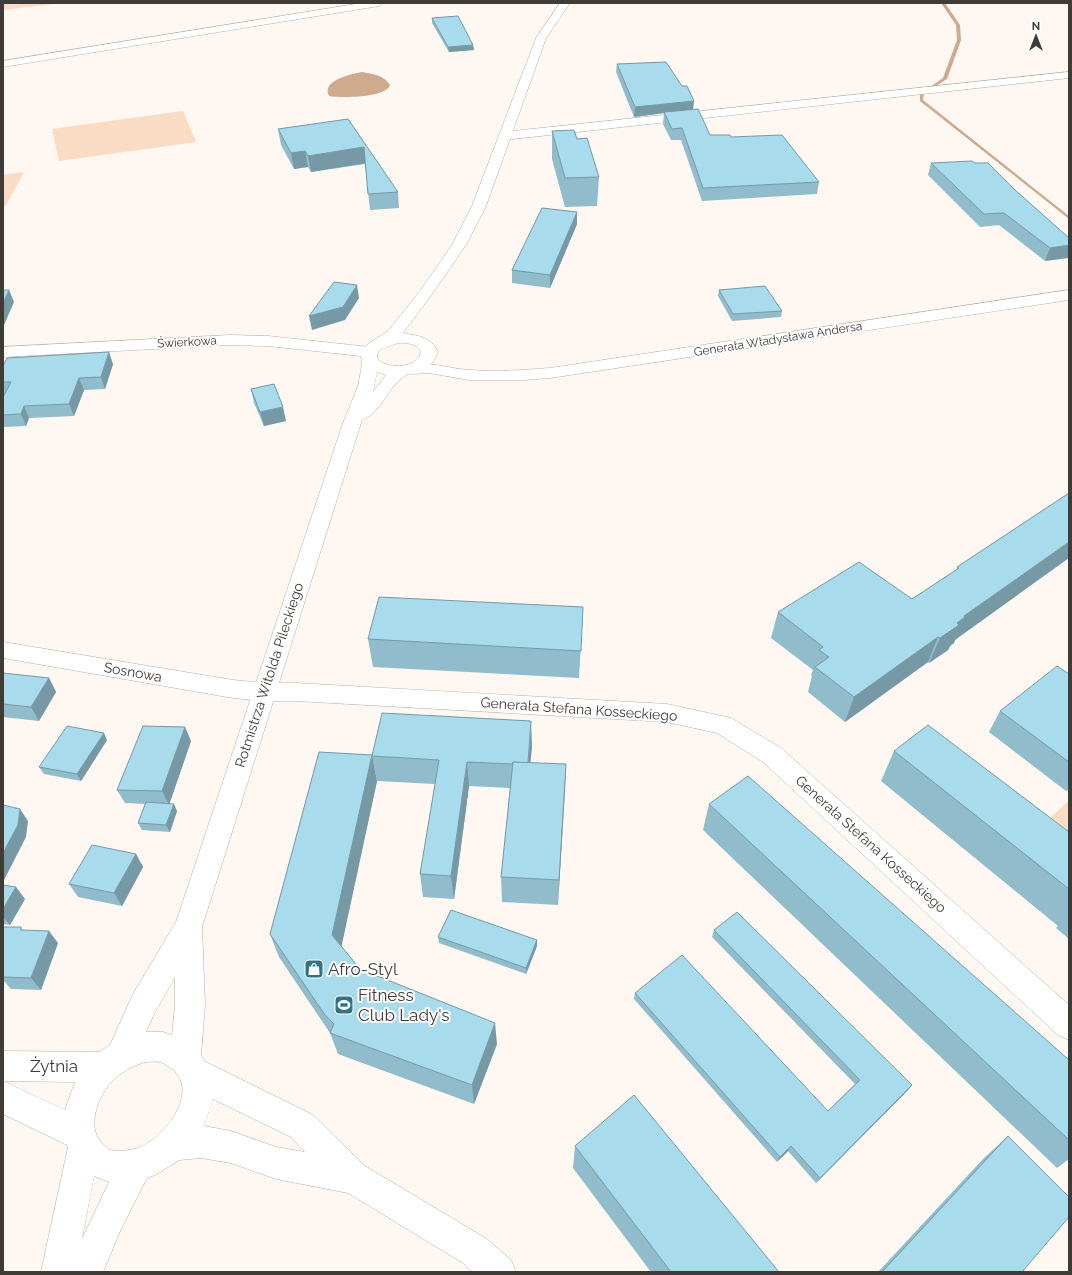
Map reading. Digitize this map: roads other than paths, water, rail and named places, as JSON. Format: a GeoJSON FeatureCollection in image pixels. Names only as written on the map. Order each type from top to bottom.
{"type":"FeatureCollection","features":[{"type":"Feature","properties":{"kind":"main road"},"geometry":{"type":"LineString","coordinates":[[3,57],[341,3]]}},
{"type":"Feature","properties":{"kind":"main road"},"geometry":{"type":"LineString","coordinates":[[3,64],[379,3]]}},
{"type":"Feature","properties":{"kind":"main road"},"geometry":{"type":"LineString","coordinates":[[370,356],[376,345],[394,334],[425,294],[458,245],[479,206],[541,38],[565,3]]}},
{"type":"Feature","properties":{"kind":"main road"},"geometry":{"type":"LineString","coordinates":[[504,136],[1069,75]]}},
{"type":"Feature","properties":{"kind":"main road"},"geometry":{"type":"LineString","coordinates":[[423,336],[421,311],[425,294]]}},
{"type":"Feature","properties":{"kind":"main road","name":"Generała Władysława Andersa"},"geometry":{"type":"LineString","coordinates":[[407,370],[429,368],[469,375],[523,375],[550,373],[1069,295]]}},
{"type":"Feature","properties":{"kind":"main road","name":"Generała Władysława Andersa"},"geometry":{"type":"LineString","coordinates":[[384,341],[423,336],[486,374]]}},
{"type":"Feature","properties":{"kind":"main road","name":"Rotmistrza Witolda Pileckiego"},"geometry":{"type":"LineString","coordinates":[[352,423],[375,401],[395,375],[427,361],[423,336]]}},
{"type":"Feature","properties":{"kind":"main road","name":"Świerkowa"},"geometry":{"type":"LineString","coordinates":[[3,352],[230,340],[268,341],[370,356],[375,365],[382,369],[407,370]]}},
{"type":"Feature","properties":{"kind":"main road","name":"Rotmistrza Witolda Pileckiego"},"geometry":{"type":"LineString","coordinates":[[113,1061],[143,1004],[188,927],[263,692],[352,423],[362,401],[369,380],[370,356]]}},
{"type":"Feature","properties":{"kind":"main road","name":"Sosnowa"},"geometry":{"type":"LineString","coordinates":[[3,650],[225,688],[263,692]]}},
{"type":"Feature","properties":{"kind":"main road","name":"Generała Stefana Kosseckiego"},"geometry":{"type":"LineString","coordinates":[[263,692],[303,692],[667,713],[723,726],[772,755],[1069,1025]]}},
{"type":"Feature","properties":{"kind":"main road","name":"Rotmistrza Witolda Pileckiego"},"geometry":{"type":"LineString","coordinates":[[188,927],[190,1066]]}},
{"type":"Feature","properties":{"kind":"main road"},"geometry":{"type":"LineString","coordinates":[[58,1272],[81,1140],[78,1117],[82,1099],[92,1082],[113,1061],[145,1047],[167,1048],[190,1066],[251,1102],[302,1126],[354,1178],[475,1251],[499,1272]]}},
{"type":"Feature","properties":{"kind":"main road","name":"Żytnia"},"geometry":{"type":"LineString","coordinates":[[3,1066],[113,1061]]}},
{"type":"Feature","properties":{"kind":"main road"},"geometry":{"type":"LineString","coordinates":[[3,1097],[81,1140],[96,1160],[114,1168],[135,1167],[157,1158],[176,1144],[188,1126],[196,1108],[198,1089],[190,1066]]}},
{"type":"Feature","properties":{"kind":"main road"},"geometry":{"type":"LineString","coordinates":[[176,1144],[201,1142],[231,1147],[276,1163],[354,1178]]}},
{"type":"Feature","properties":{"kind":"main road"},"geometry":{"type":"LineString","coordinates":[[85,1272],[109,1217],[135,1167]]}},
{"type":"Feature","properties":{"kind":"waterway"},"geometry":{"type":"LineString","coordinates":[[931,88],[945,79],[959,40],[958,25],[943,3]]}},
{"type":"Feature","properties":{"kind":"waterway"},"geometry":{"type":"LineString","coordinates":[[922,93],[921,100],[1069,218]]}},
{"type":"Feature","properties":{"kind":"place","name":"Afro-Styl"},"geometry":{"type":"Point","coordinates":[314,969]}},
{"type":"Feature","properties":{"kind":"place","name":"Fitness Club Lady's"},"geometry":{"type":"Point","coordinates":[344,1005]}}]}
